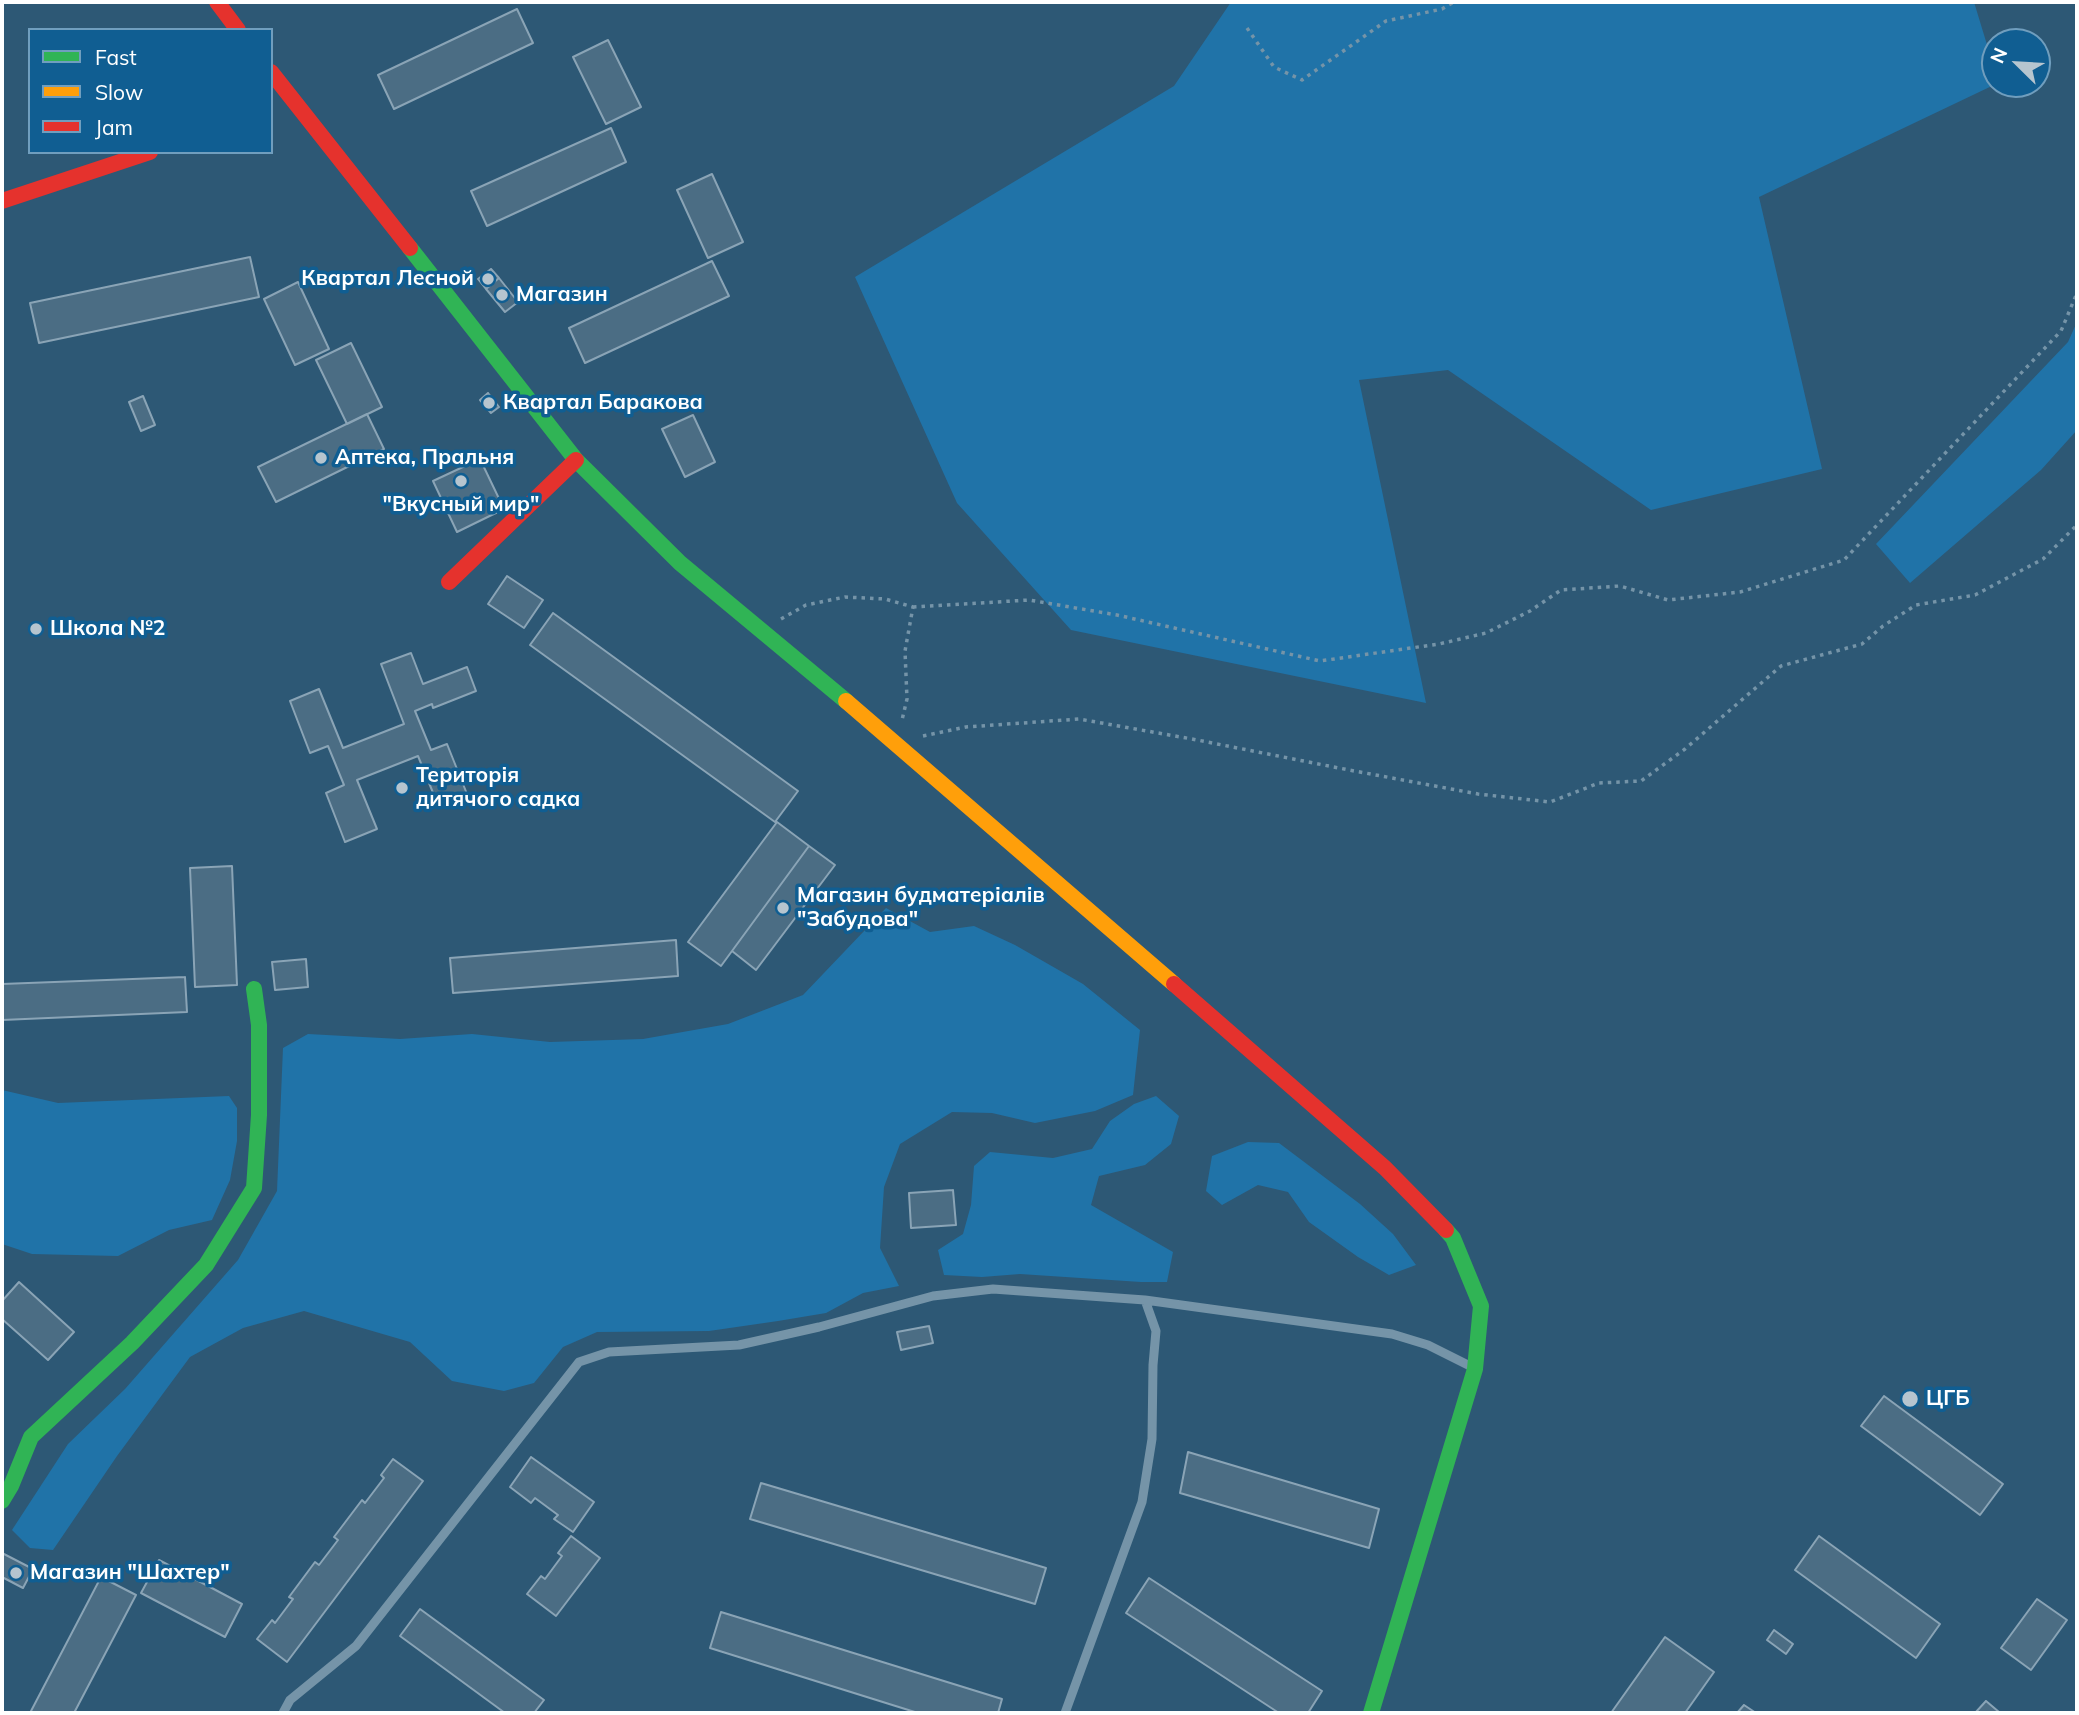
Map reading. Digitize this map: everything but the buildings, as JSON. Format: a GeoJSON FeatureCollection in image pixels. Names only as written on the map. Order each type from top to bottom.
{"type":"FeatureCollection","features":[{"type":"Feature","properties":{"kind":"street"},"geometry":{"type":"LineString","coordinates":[[216,2],[236,28]]}},
{"type":"Feature","properties":{"kind":"street"},"geometry":{"type":"LineString","coordinates":[[273,75],[576,460],[680,563],[896,741],[1385,1168],[1453,1238],[1481,1306],[1475,1369],[1371,1713]]}},
{"type":"Feature","properties":{"kind":"street"},"geometry":{"type":"LineString","coordinates":[[2,201],[144,154]]}},
{"type":"Feature","properties":{"kind":"street"},"geometry":{"type":"LineString","coordinates":[[449,582],[576,460]]}},
{"type":"Feature","properties":{"kind":"street"},"geometry":{"type":"LineString","coordinates":[[2,1501],[31,1437],[132,1343],[206,1265],[254,1188],[259,1115],[258,1025],[254,989]]}},
{"type":"Feature","properties":{"kind":"lane"},"geometry":{"type":"LineString","coordinates":[[283,1713],[290,1700],[356,1646],[579,1362],[609,1352],[740,1345],[933,1296],[993,1289],[1145,1300],[1392,1334],[1428,1345],[1475,1369]]}},
{"type":"Feature","properties":{"kind":"lane"},"geometry":{"type":"LineString","coordinates":[[1065,1713],[1142,1502],[1152,1439],[1156,1331],[1145,1300]]}},
{"type":"Feature","properties":{"kind":"path"},"geometry":{"type":"LineString","coordinates":[[1247,28],[1273,67],[1302,80],[1386,21],[1442,9],[1454,2]]}},
{"type":"Feature","properties":{"kind":"path"},"geometry":{"type":"LineString","coordinates":[[761,630],[806,605],[845,597],[885,599],[913,607],[1029,600],[1117,615],[1320,661],[1439,644],[1486,633],[1530,611],[1561,590],[1620,586],[1668,600],[1740,592],[1844,561],[2061,331],[2077,293]]}},
{"type":"Feature","properties":{"kind":"path"},"geometry":{"type":"LineString","coordinates":[[913,607],[905,651],[907,699],[896,741],[966,727],[1079,719],[1192,738],[1465,792],[1549,802],[1599,783],[1641,781],[1685,749],[1781,666],[1862,644],[1916,604],[1975,595],[2043,559],[2077,525]]}},
{"type":"Feature","properties":{"kind":"shaded area"},"geometry":{"type":"Polygon","coordinates":[[[1231,2],[1974,2],[1982,28],[1981,91],[1759,197],[1822,469],[1651,510],[1448,370],[1359,380],[1426,703],[1071,630],[957,503],[855,277],[1174,86],[1231,2]]]}},
{"type":"Feature","properties":{"kind":"shaded area"},"geometry":{"type":"Polygon","coordinates":[[[2077,322],[2077,430],[2041,470],[1910,583],[1876,544],[2068,342],[2077,322]]]}},
{"type":"Feature","properties":{"kind":"shaded area"},"geometry":{"type":"Polygon","coordinates":[[[886,908],[930,932],[974,926],[1015,945],[1083,984],[1140,1030],[1133,1095],[1095,1111],[1035,1123],[992,1113],[952,1112],[900,1144],[884,1187],[880,1248],[899,1286],[863,1293],[826,1313],[778,1321],[709,1331],[597,1332],[563,1347],[534,1383],[504,1391],[452,1381],[410,1342],[304,1311],[243,1328],[190,1357],[117,1456],[53,1550],[30,1548],[12,1530],[68,1444],[125,1389],[238,1260],[277,1191],[283,1048],[308,1034],[400,1039],[472,1034],[550,1042],[643,1039],[728,1024],[803,995],[886,908]]]}},
{"type":"Feature","properties":{"kind":"shaded area"},"geometry":{"type":"Polygon","coordinates":[[[2,1090],[58,1103],[229,1096],[237,1108],[237,1141],[230,1180],[212,1220],[169,1230],[118,1256],[32,1254],[2,1244],[2,1090]]]}},
{"type":"Feature","properties":{"kind":"shaded area"},"geometry":{"type":"Polygon","coordinates":[[[1156,1096],[1179,1116],[1171,1144],[1145,1165],[1099,1176],[1091,1205],[1173,1252],[1167,1282],[1020,1274],[982,1277],[944,1275],[938,1250],[963,1234],[971,1205],[974,1166],[990,1152],[1053,1158],[1092,1149],[1110,1121],[1134,1104],[1156,1096]]]}},
{"type":"Feature","properties":{"kind":"shaded area"},"geometry":{"type":"Polygon","coordinates":[[[1248,1142],[1279,1143],[1360,1204],[1393,1234],[1416,1265],[1389,1275],[1358,1257],[1309,1222],[1288,1192],[1258,1185],[1222,1205],[1206,1191],[1212,1156],[1248,1142]]]}},
{"type":"Feature","properties":{"kind":"traffic: fast"},"geometry":{"type":"LineString","coordinates":[[410,248],[576,460],[680,563],[846,701]]}},
{"type":"Feature","properties":{"kind":"traffic: fast"},"geometry":{"type":"LineString","coordinates":[[2,1501],[31,1437],[132,1343],[206,1265],[254,1188],[259,1115],[259,1025],[254,989]]}},
{"type":"Feature","properties":{"kind":"traffic: fast"},"geometry":{"type":"LineString","coordinates":[[1371,1713],[1475,1369],[1481,1306],[1453,1238],[1446,1230]]}},
{"type":"Feature","properties":{"kind":"traffic: slow"},"geometry":{"type":"LineString","coordinates":[[846,701],[1174,984]]}},
{"type":"Feature","properties":{"kind":"traffic: jam"},"geometry":{"type":"LineString","coordinates":[[217,2],[236,28]]}},
{"type":"Feature","properties":{"kind":"traffic: jam"},"geometry":{"type":"LineString","coordinates":[[273,75],[410,248]]}},
{"type":"Feature","properties":{"kind":"traffic: jam"},"geometry":{"type":"LineString","coordinates":[[2,201],[144,154]]}},
{"type":"Feature","properties":{"kind":"traffic: jam"},"geometry":{"type":"LineString","coordinates":[[449,582],[576,460]]}},
{"type":"Feature","properties":{"kind":"traffic: jam"},"geometry":{"type":"LineString","coordinates":[[1174,984],[1385,1168],[1446,1230]]}},
{"type":"Feature","properties":{"kind":"place","name":"Квартал Лесной"},"geometry":{"type":"Point","coordinates":[488,279]}},
{"type":"Feature","properties":{"kind":"place","name":"Магазин"},"geometry":{"type":"Point","coordinates":[502,295]}},
{"type":"Feature","properties":{"kind":"place","name":"Квартал Баракова"},"geometry":{"type":"Point","coordinates":[489,403]}},
{"type":"Feature","properties":{"kind":"place","name":"Аптека, Пральня"},"geometry":{"type":"Point","coordinates":[321,458]}},
{"type":"Feature","properties":{"kind":"place","name":"\"Вкусный мир\""},"geometry":{"type":"Point","coordinates":[461,481]}},
{"type":"Feature","properties":{"kind":"place","name":"Школа №2"},"geometry":{"type":"Point","coordinates":[36,629]}},
{"type":"Feature","properties":{"kind":"place","name":"Територія дитячого садка"},"geometry":{"type":"Point","coordinates":[402,788]}},
{"type":"Feature","properties":{"kind":"place","name":"Магазин будматеріалів \"Забудова\""},"geometry":{"type":"Point","coordinates":[783,908]}},
{"type":"Feature","properties":{"kind":"place","name":"ЦГБ"},"geometry":{"type":"Point","coordinates":[1910,1399]}},
{"type":"Feature","properties":{"kind":"place","name":"Магазин \"Шахтер\""},"geometry":{"type":"Point","coordinates":[16,1573]}}]}
